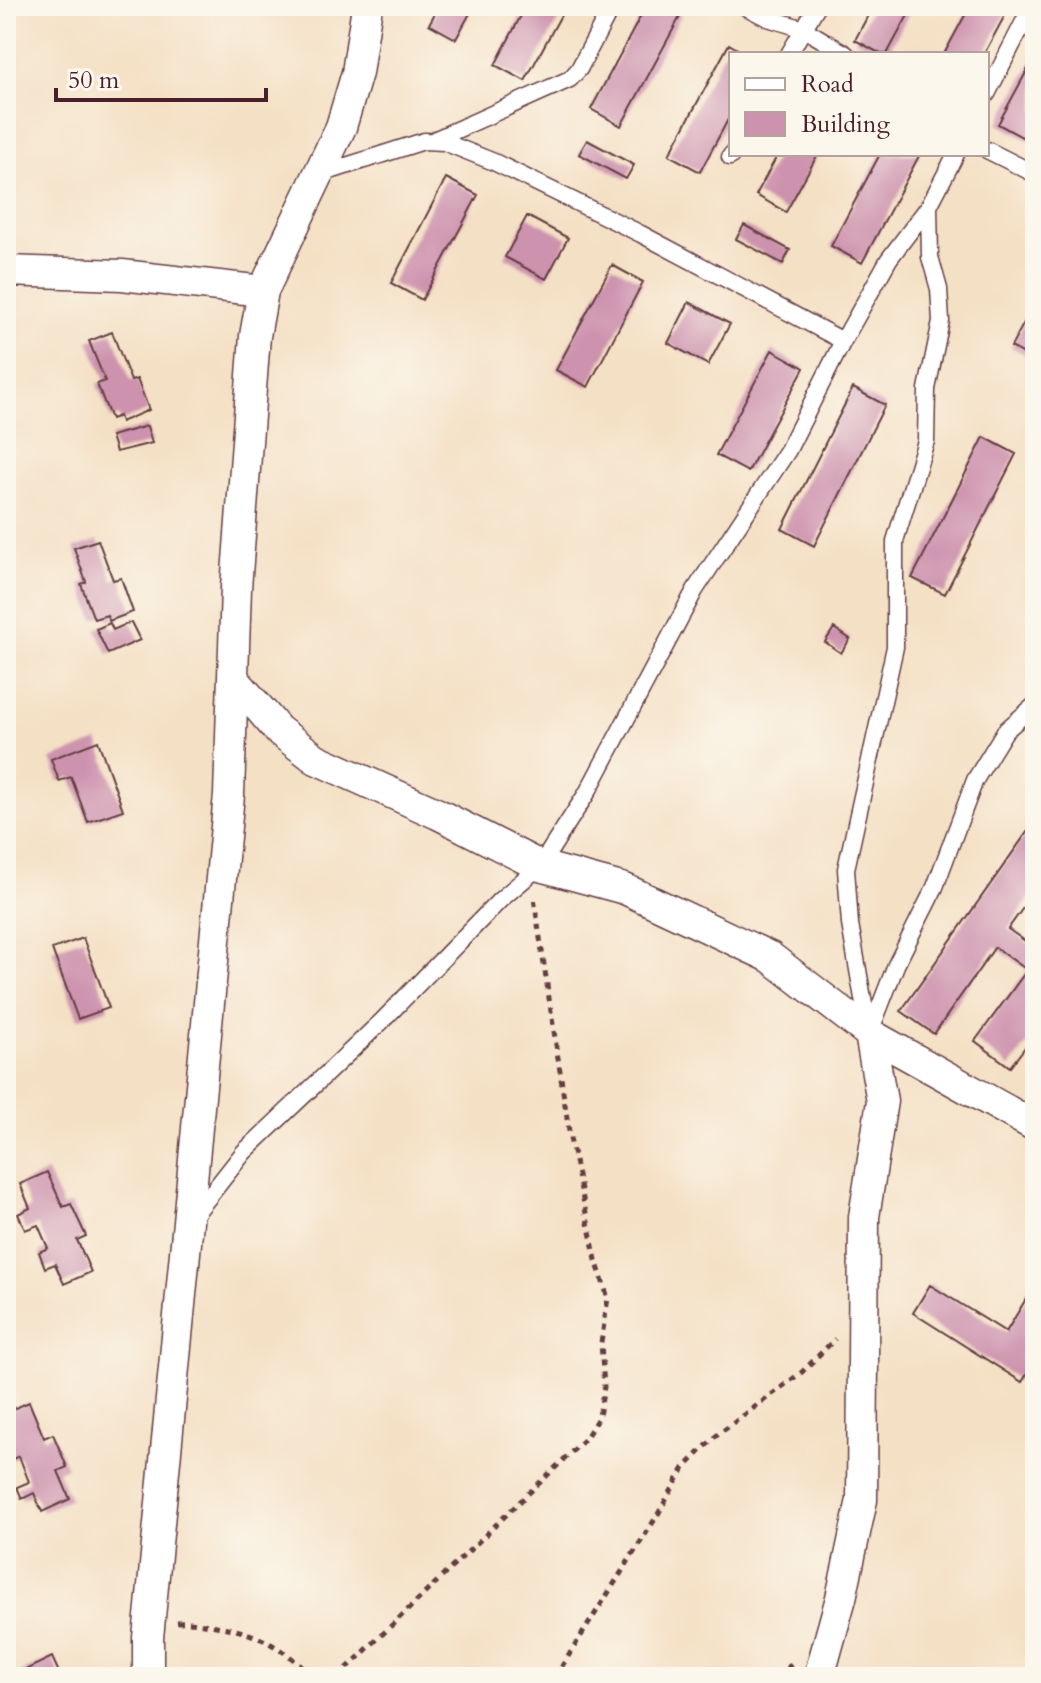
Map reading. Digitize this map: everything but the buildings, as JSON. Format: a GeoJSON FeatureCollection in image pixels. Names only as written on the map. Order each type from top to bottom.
{"type":"FeatureCollection","features":[{"type":"Feature","properties":{"kind":"street"},"geometry":{"type":"LineString","coordinates":[[148,1677],[150,1625],[229,795],[236,588],[255,336],[263,291],[341,127],[357,73],[367,6]]}},
{"type":"Feature","properties":{"kind":"street"},"geometry":{"type":"LineString","coordinates":[[6,271],[122,275],[263,291]]}},
{"type":"Feature","properties":{"kind":"street"},"geometry":{"type":"LineString","coordinates":[[233,678],[278,730],[316,759],[438,814],[536,870],[625,889],[770,957],[870,1034],[1035,1126]]}},
{"type":"Feature","properties":{"kind":"street"},"geometry":{"type":"LineString","coordinates":[[819,1677],[841,1598],[862,1500],[864,1217],[882,1101],[870,1034]]}},
{"type":"Feature","properties":{"kind":"lane"},"geometry":{"type":"LineString","coordinates":[[319,174],[434,140],[570,79],[579,69],[612,6]]}},
{"type":"Feature","properties":{"kind":"lane"},"geometry":{"type":"LineString","coordinates":[[744,6],[768,18],[804,29],[843,52]]}},
{"type":"Feature","properties":{"kind":"lane"},"geometry":{"type":"LineString","coordinates":[[790,52],[817,6]]}},
{"type":"Feature","properties":{"kind":"lane"},"geometry":{"type":"LineString","coordinates":[[989,90],[1032,6]]}},
{"type":"Feature","properties":{"kind":"lane"},"geometry":{"type":"LineString","coordinates":[[434,140],[494,162],[641,234],[843,341]]}},
{"type":"Feature","properties":{"kind":"lane"},"geometry":{"type":"LineString","coordinates":[[989,151],[1035,174]]}},
{"type":"Feature","properties":{"kind":"lane"},"geometry":{"type":"LineString","coordinates":[[188,1222],[244,1152],[382,1021],[500,900],[536,870],[587,793],[695,590],[788,450],[889,259],[929,206],[955,156]]}},
{"type":"Feature","properties":{"kind":"lane"},"geometry":{"type":"LineString","coordinates":[[870,1034],[850,924],[846,869],[849,844],[895,647],[895,541],[926,441],[927,389],[941,321],[939,289],[930,257],[929,206]]}},
{"type":"Feature","properties":{"kind":"lane"},"geometry":{"type":"LineString","coordinates":[[870,1034],[896,965],[935,887],[975,780],[1005,731],[1035,705]]}},
{"type":"Feature","properties":{"kind":"path"},"geometry":{"type":"LineString","coordinates":[[338,1677],[585,1439],[599,1416],[604,1387],[601,1343],[608,1298],[596,1260],[570,1138],[539,939],[536,870]]}},
{"type":"Feature","properties":{"kind":"path"},"geometry":{"type":"LineString","coordinates":[[555,1677],[684,1468],[716,1436],[802,1372],[864,1310]]}},
{"type":"Feature","properties":{"kind":"path"},"geometry":{"type":"LineString","coordinates":[[150,1625],[184,1621],[230,1628],[268,1640],[313,1677]]}}]}
